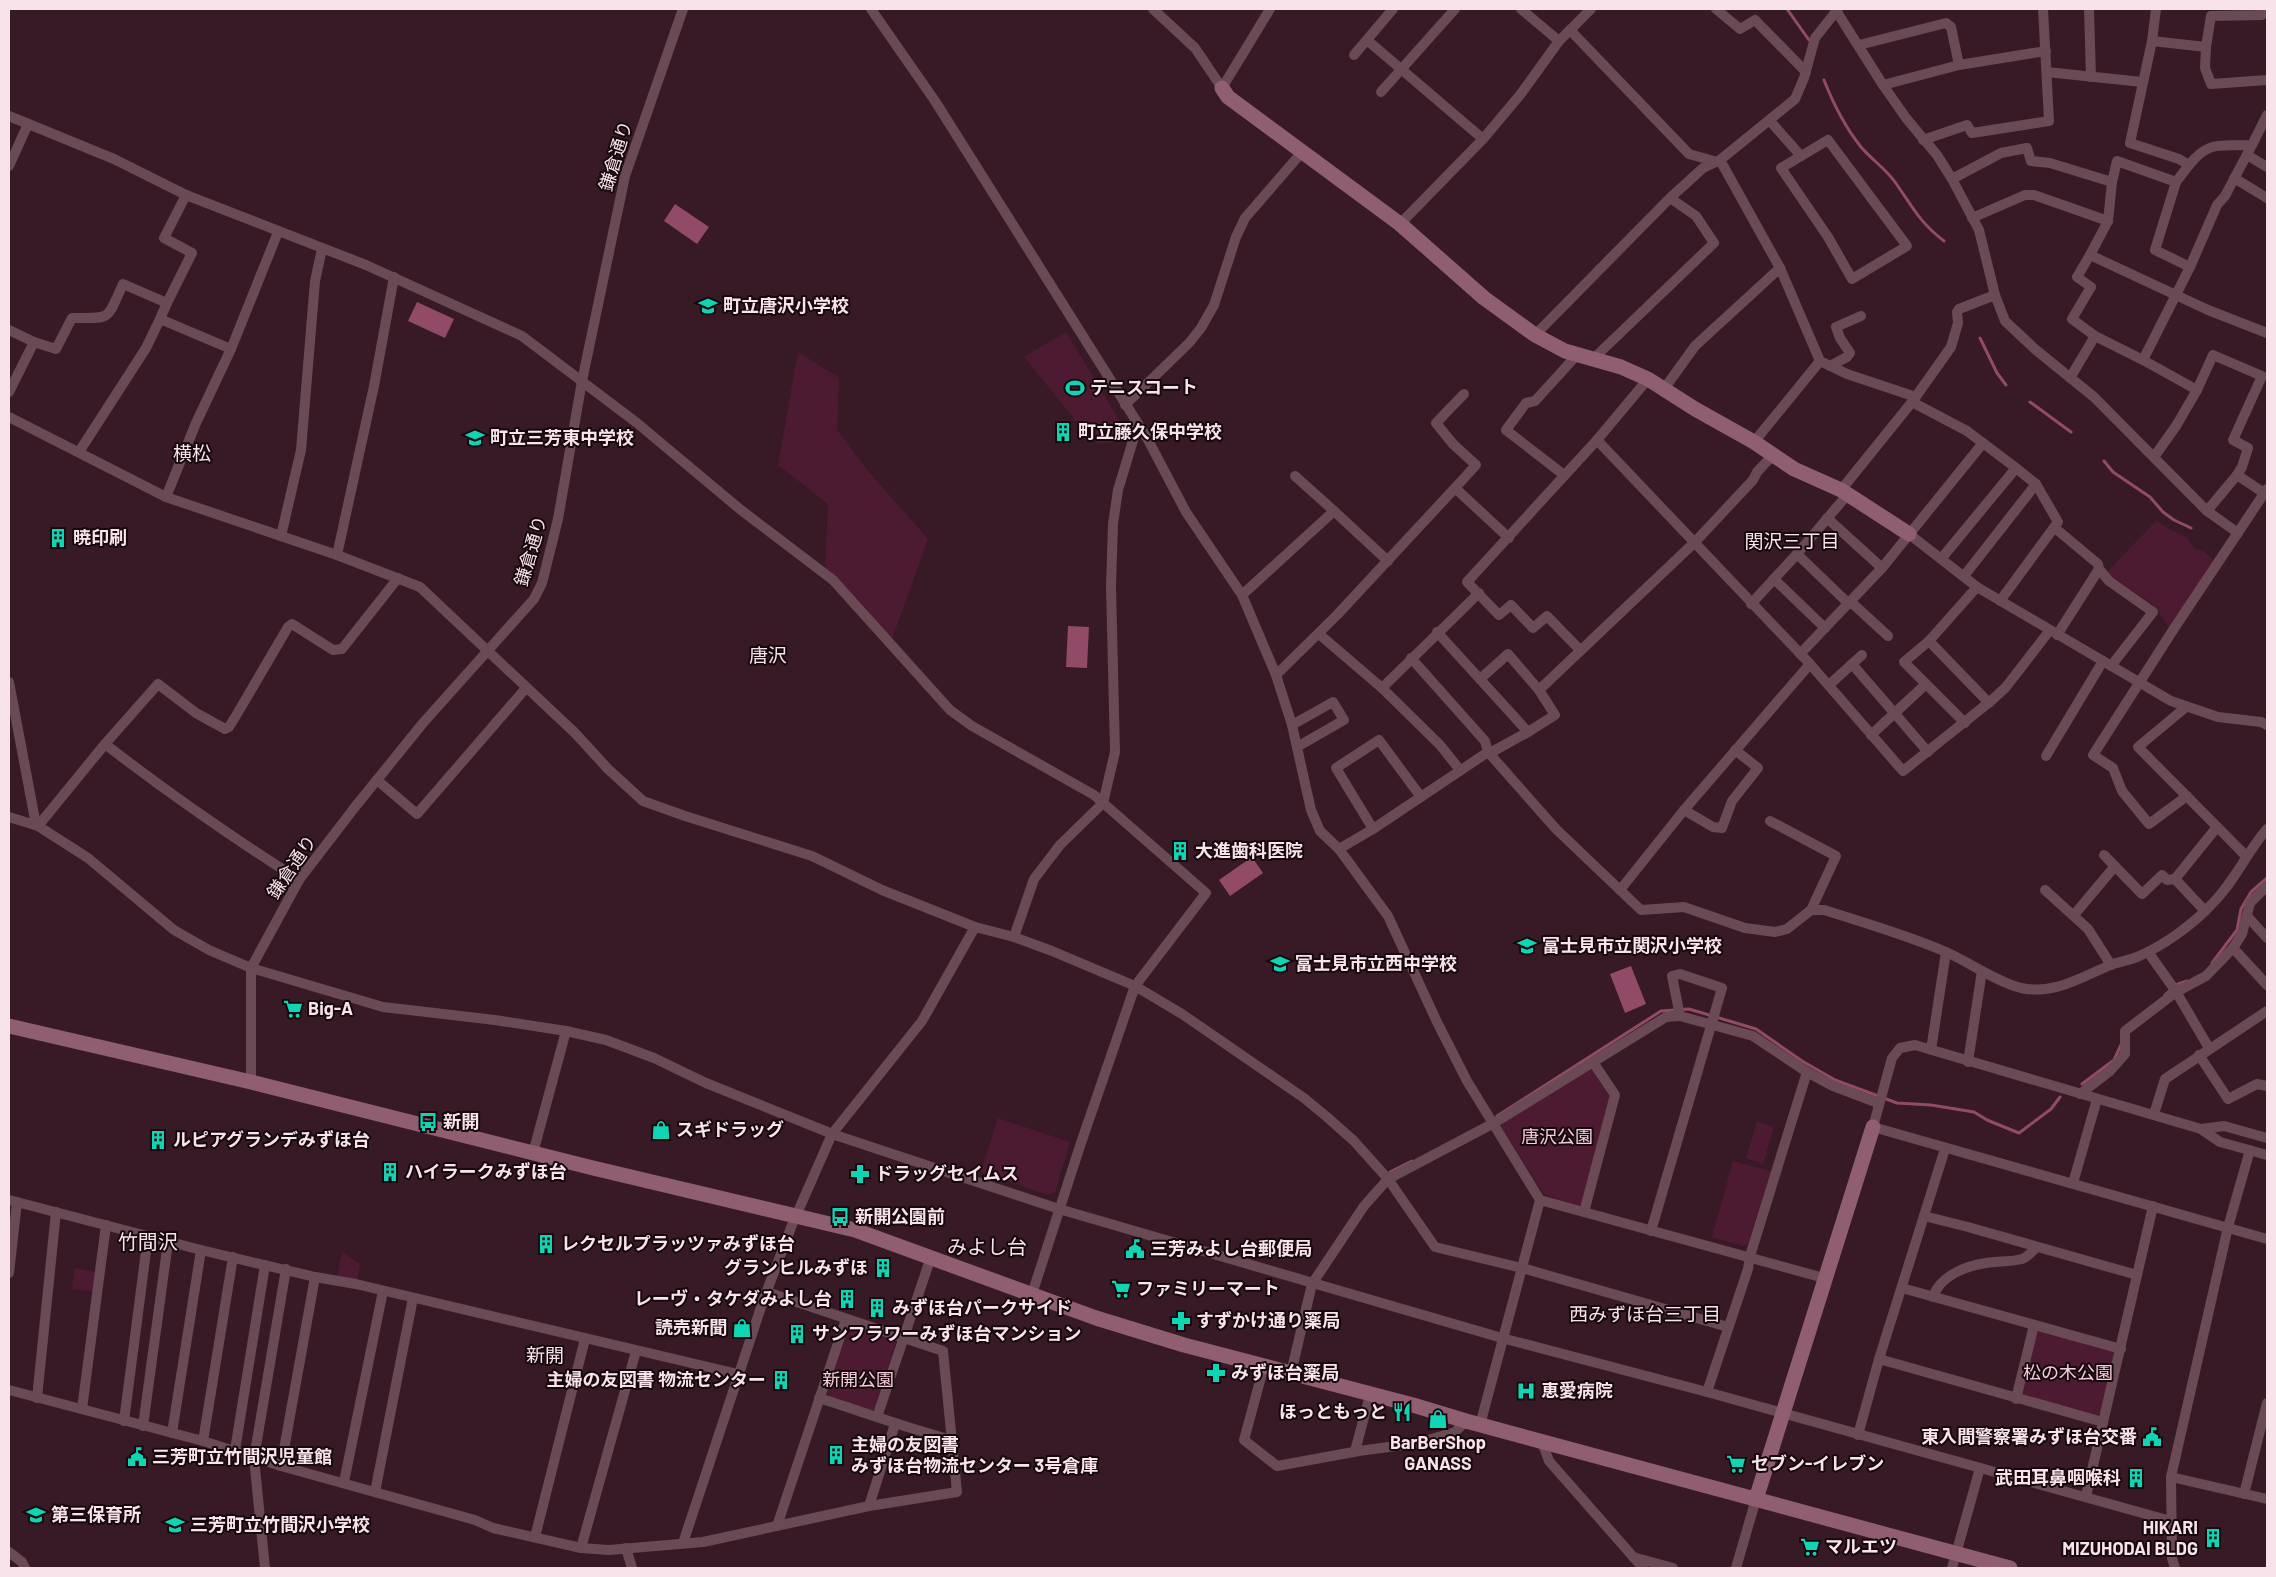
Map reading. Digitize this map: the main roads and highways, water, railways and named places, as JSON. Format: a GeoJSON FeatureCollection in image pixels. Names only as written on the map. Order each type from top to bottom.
{"type":"FeatureCollection","features":[{"type":"Feature","properties":{"kind":"waterway"},"geometry":{"type":"LineString","coordinates":[[1787,9],[1809,40]]}},
{"type":"Feature","properties":{"kind":"waterway"},"geometry":{"type":"LineString","coordinates":[[1824,80],[1840,115],[1855,139],[1891,177],[1922,220],[1944,241]]}},
{"type":"Feature","properties":{"kind":"waterway"},"geometry":{"type":"LineString","coordinates":[[1980,338],[1997,373],[2006,385]]}},
{"type":"Feature","properties":{"kind":"waterway"},"geometry":{"type":"LineString","coordinates":[[2030,402],[2071,432]]}},
{"type":"Feature","properties":{"kind":"waterway"},"geometry":{"type":"LineString","coordinates":[[2104,461],[2113,472],[2150,497],[2163,512],[2191,528]]}},
{"type":"Feature","properties":{"kind":"waterway"},"geometry":{"type":"LineString","coordinates":[[2212,963],[2237,930],[2241,909],[2251,892],[2267,878]]}},
{"type":"Feature","properties":{"kind":"waterway"},"geometry":{"type":"LineString","coordinates":[[2165,995],[2178,984],[2187,981]]}},
{"type":"Feature","properties":{"kind":"waterway"},"geometry":{"type":"LineString","coordinates":[[1497,1116],[1661,1011],[1689,1009],[1756,1029],[1802,1061],[1835,1080],[1897,1103],[1931,1105],[1974,1112],[1987,1120],[2019,1133],[2051,1109],[2060,1097]]}},
{"type":"Feature","properties":{"kind":"waterway"},"geometry":{"type":"LineString","coordinates":[[2082,1084],[2114,1060],[2121,1045]]}},
{"type":"Feature","properties":{"kind":"waterway"},"geometry":{"type":"LineString","coordinates":[[1390,1172],[1412,1161]]}},
{"type":"Feature","properties":{"kind":"place","name":"町立唐沢小学校"},"geometry":{"type":"Point","coordinates":[708,306]}},
{"type":"Feature","properties":{"kind":"place","name":"テニスコート"},"geometry":{"type":"Point","coordinates":[1075,388]}},
{"type":"Feature","properties":{"kind":"place","name":"町立藤久保中学校"},"geometry":{"type":"Point","coordinates":[1063,432]}},
{"type":"Feature","properties":{"kind":"place","name":"町立三芳東中学校"},"geometry":{"type":"Point","coordinates":[475,438]}},
{"type":"Feature","properties":{"kind":"place","name":"暁印刷"},"geometry":{"type":"Point","coordinates":[58,538]}},
{"type":"Feature","properties":{"kind":"place","name":"大進歯科医院"},"geometry":{"type":"Point","coordinates":[1180,851]}},
{"type":"Feature","properties":{"kind":"place","name":"富士見市立関沢小学校"},"geometry":{"type":"Point","coordinates":[1527,946]}},
{"type":"Feature","properties":{"kind":"place","name":"富士見市立西中学校"},"geometry":{"type":"Point","coordinates":[1280,964]}},
{"type":"Feature","properties":{"kind":"place","name":"Big-A"},"geometry":{"type":"Point","coordinates":[293,1009]}},
{"type":"Feature","properties":{"kind":"place","name":"新開"},"geometry":{"type":"Point","coordinates":[428,1122]}},
{"type":"Feature","properties":{"kind":"place","name":"スギドラッグ"},"geometry":{"type":"Point","coordinates":[661,1130]}},
{"type":"Feature","properties":{"kind":"place","name":"ルピアグランデみずほ台"},"geometry":{"type":"Point","coordinates":[158,1140]}},
{"type":"Feature","properties":{"kind":"place","name":"ハイラークみずほ台"},"geometry":{"type":"Point","coordinates":[390,1172]}},
{"type":"Feature","properties":{"kind":"place","name":"ドラッグセイムス"},"geometry":{"type":"Point","coordinates":[860,1174]}},
{"type":"Feature","properties":{"kind":"place","name":"新開公園前"},"geometry":{"type":"Point","coordinates":[840,1217]}},
{"type":"Feature","properties":{"kind":"place","name":"レクセルプラッツァみずほ台"},"geometry":{"type":"Point","coordinates":[546,1244]}},
{"type":"Feature","properties":{"kind":"place","name":"三芳みよし台郵便局"},"geometry":{"type":"Point","coordinates":[1135,1249]}},
{"type":"Feature","properties":{"kind":"place","name":"グランヒルみずほ"},"geometry":{"type":"Point","coordinates":[883,1268]}},
{"type":"Feature","properties":{"kind":"place","name":"ファミリーマート"},"geometry":{"type":"Point","coordinates":[1121,1289]}},
{"type":"Feature","properties":{"kind":"place","name":"レーヴ・タケダみよし台"},"geometry":{"type":"Point","coordinates":[847,1299]}},
{"type":"Feature","properties":{"kind":"place","name":"みずほ台パークサイド"},"geometry":{"type":"Point","coordinates":[877,1308]}},
{"type":"Feature","properties":{"kind":"place","name":"すずかけ通り薬局"},"geometry":{"type":"Point","coordinates":[1181,1321]}},
{"type":"Feature","properties":{"kind":"place","name":"読売新聞"},"geometry":{"type":"Point","coordinates":[742,1328]}},
{"type":"Feature","properties":{"kind":"place","name":"サンフラワーみずほ台マンション"},"geometry":{"type":"Point","coordinates":[797,1334]}},
{"type":"Feature","properties":{"kind":"place","name":"みずほ台薬局"},"geometry":{"type":"Point","coordinates":[1216,1373]}},
{"type":"Feature","properties":{"kind":"place","name":"主婦の友図書 物流センター"},"geometry":{"type":"Point","coordinates":[781,1380]}},
{"type":"Feature","properties":{"kind":"place","name":"恵愛病院"},"geometry":{"type":"Point","coordinates":[1526,1391]}},
{"type":"Feature","properties":{"kind":"place","name":"ほっともっと"},"geometry":{"type":"Point","coordinates":[1402,1412]}},
{"type":"Feature","properties":{"kind":"place","name":"BarBerShop GANASS"},"geometry":{"type":"Point","coordinates":[1438,1419]}},
{"type":"Feature","properties":{"kind":"place","name":"東入間警察署みずほ台交番"},"geometry":{"type":"Point","coordinates":[2152,1437]}},
{"type":"Feature","properties":{"kind":"place","name":"主婦の友図書 みずほ台物流センター 3号倉庫"},"geometry":{"type":"Point","coordinates":[836,1455]}},
{"type":"Feature","properties":{"kind":"place","name":"三芳町立竹間沢児童館"},"geometry":{"type":"Point","coordinates":[137,1457]}},
{"type":"Feature","properties":{"kind":"place","name":"セブン-イレブン"},"geometry":{"type":"Point","coordinates":[1736,1464]}},
{"type":"Feature","properties":{"kind":"place","name":"武田耳鼻咽喉科"},"geometry":{"type":"Point","coordinates":[2136,1478]}},
{"type":"Feature","properties":{"kind":"place","name":"第三保育所"},"geometry":{"type":"Point","coordinates":[36,1515]}},
{"type":"Feature","properties":{"kind":"place","name":"三芳町立竹間沢小学校"},"geometry":{"type":"Point","coordinates":[175,1525]}},
{"type":"Feature","properties":{"kind":"place","name":"HIKARI MIZUHODAI BLDG"},"geometry":{"type":"Point","coordinates":[2213,1538]}},
{"type":"Feature","properties":{"kind":"place","name":"マルエツ"},"geometry":{"type":"Point","coordinates":[1810,1547]}},
{"type":"Feature","properties":{"kind":"district","name":"横松"},"geometry":{"type":"Point","coordinates":[192,453]}},
{"type":"Feature","properties":{"kind":"district","name":"関沢三丁目"},"geometry":{"type":"Point","coordinates":[1792,541]}},
{"type":"Feature","properties":{"kind":"district","name":"唐沢"},"geometry":{"type":"Point","coordinates":[768,655]}},
{"type":"Feature","properties":{"kind":"district","name":"竹間沢"},"geometry":{"type":"Point","coordinates":[148,1242]}},
{"type":"Feature","properties":{"kind":"district","name":"みよし台"},"geometry":{"type":"Point","coordinates":[987,1247]}},
{"type":"Feature","properties":{"kind":"district","name":"西みずほ台三丁目"},"geometry":{"type":"Point","coordinates":[1645,1314]}},
{"type":"Feature","properties":{"kind":"district","name":"新開"},"geometry":{"type":"Point","coordinates":[545,1355]}},
{"type":"Feature","properties":{"kind":"park label","name":"唐沢公園"},"geometry":{"type":"Point","coordinates":[1557,1137]}},
{"type":"Feature","properties":{"kind":"park label","name":"松の木公園"},"geometry":{"type":"Point","coordinates":[2068,1373]}},
{"type":"Feature","properties":{"kind":"park label","name":"新開公園"},"geometry":{"type":"Point","coordinates":[858,1380]}}]}
